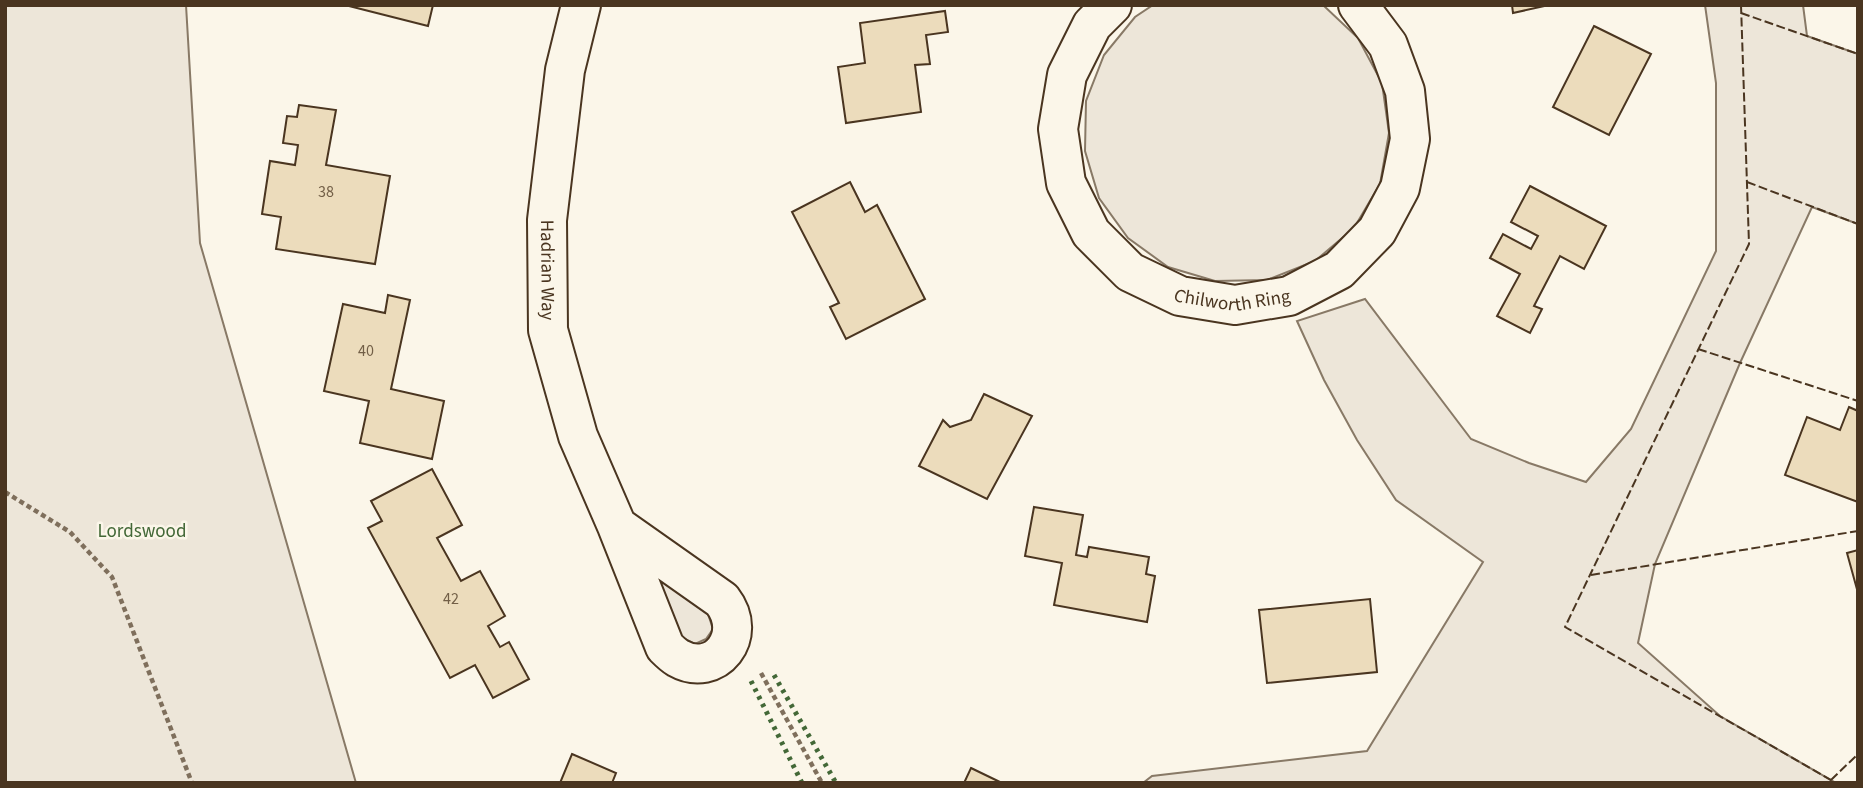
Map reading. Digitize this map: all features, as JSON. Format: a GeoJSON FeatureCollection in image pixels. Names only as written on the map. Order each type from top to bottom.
{"type":"FeatureCollection","features":[{"type":"Feature","properties":{"kind":"street","name":"Hadrian Way"},"geometry":{"type":"LineString","coordinates":[[581,5],[565,70],[547,220],[548,330],[578,436],[665,647],[677,658],[697,663],[710,661],[721,654],[730,641]]}},
{"type":"Feature","properties":{"kind":"street","name":"Chilworth Ring"},"geometry":{"type":"LineString","coordinates":[[1112,5],[1092,25],[1066,75],[1058,129],[1066,183],[1091,233],[1130,272],[1180,296],[1235,305],[1289,296],[1339,270],[1377,231],[1400,188],[1410,139],[1405,91],[1388,45],[1358,5]]}},
{"type":"Feature","properties":{"kind":"street"},"geometry":{"type":"LineString","coordinates":[[617,526],[722,600],[730,610],[733,629],[730,641]]}},
{"type":"Feature","properties":{"kind":"path"},"geometry":{"type":"LineString","coordinates":[[5,492],[69,532],[112,577],[192,783]]}},
{"type":"Feature","properties":{"kind":"path"},"geometry":{"type":"LineString","coordinates":[[730,641],[758,666],[822,783]]}},
{"type":"Feature","properties":{"kind":"green space","name":"Lordswood"},"geometry":{"type":"Polygon","coordinates":[[[5,5],[186,5],[200,243],[356,783],[5,783],[5,5]]]}},
{"type":"Feature","properties":{"kind":"green space"},"geometry":{"type":"Polygon","coordinates":[[[1153,5],[1323,5],[1358,38],[1382,83],[1389,133],[1380,184],[1354,228],[1315,261],[1267,280],[1215,281],[1168,267],[1128,238],[1099,198],[1085,151],[1086,101],[1104,55],[1135,17],[1153,5]]]}},
{"type":"Feature","properties":{"kind":"green space"},"geometry":{"type":"Polygon","coordinates":[[[1705,5],[1803,5],[1807,36],[1858,54],[1858,224],[1812,207],[1740,363],[1655,564],[1638,643],[1720,716],[1836,783],[1143,783],[1152,776],[1367,751],[1483,562],[1396,500],[1357,440],[1324,380],[1297,321],[1365,299],[1471,439],[1529,463],[1586,482],[1631,429],[1716,251],[1716,83],[1705,5]]]}},
{"type":"Feature","properties":{"kind":"green space"},"geometry":{"type":"Polygon","coordinates":[[[658,571],[707,611],[713,629],[706,639],[695,644],[679,636],[655,579],[658,571]]]}},
{"type":"Feature","properties":{"kind":"building"},"geometry":{"type":"Polygon","coordinates":[[[345,5],[433,5],[428,26],[345,5]]]}},
{"type":"Feature","properties":{"kind":"building"},"geometry":{"type":"Polygon","coordinates":[[[1512,5],[1549,5],[1513,13],[1512,5]]]}},
{"type":"Feature","properties":{"kind":"building"},"geometry":{"type":"Polygon","coordinates":[[[945,11],[948,32],[926,35],[930,64],[915,65],[921,112],[846,123],[838,67],[865,63],[860,23],[945,11]]]}},
{"type":"Feature","properties":{"kind":"building"},"geometry":{"type":"Polygon","coordinates":[[[1594,26],[1651,54],[1609,135],[1553,107],[1594,26]]]}},
{"type":"Feature","properties":{"kind":"building"},"geometry":{"type":"Polygon","coordinates":[[[299,105],[336,110],[326,165],[390,176],[375,264],[276,249],[281,217],[262,214],[270,161],[295,165],[298,145],[283,143],[287,116],[297,117],[299,105]]]}},
{"type":"Feature","properties":{"kind":"building"},"geometry":{"type":"Polygon","coordinates":[[[850,182],[865,212],[877,205],[925,299],[846,339],[830,307],[839,303],[792,212],[850,182]]]}},
{"type":"Feature","properties":{"kind":"building"},"geometry":{"type":"Polygon","coordinates":[[[1530,186],[1606,226],[1584,269],[1560,256],[1534,306],[1542,309],[1530,333],[1497,316],[1520,274],[1490,258],[1503,234],[1531,249],[1538,236],[1511,222],[1530,186]]]}},
{"type":"Feature","properties":{"kind":"building"},"geometry":{"type":"Polygon","coordinates":[[[388,295],[410,300],[391,389],[444,401],[432,459],[360,443],[369,401],[324,391],[343,304],[385,313],[388,295]]]}},
{"type":"Feature","properties":{"kind":"building"},"geometry":{"type":"Polygon","coordinates":[[[984,394],[1032,416],[987,499],[919,466],[943,420],[950,427],[971,420],[984,394]]]}},
{"type":"Feature","properties":{"kind":"building"},"geometry":{"type":"Polygon","coordinates":[[[1849,407],[1858,411],[1858,502],[1785,475],[1807,417],[1840,430],[1849,407]]]}},
{"type":"Feature","properties":{"kind":"building"},"geometry":{"type":"Polygon","coordinates":[[[432,469],[462,525],[437,538],[461,581],[480,571],[505,616],[488,626],[500,647],[509,642],[529,679],[493,698],[475,665],[450,678],[368,528],[382,521],[371,501],[432,469]]]}},
{"type":"Feature","properties":{"kind":"building"},"geometry":{"type":"Polygon","coordinates":[[[1034,507],[1083,515],[1076,555],[1087,557],[1089,547],[1149,557],[1146,574],[1155,576],[1147,622],[1054,605],[1062,563],[1025,556],[1034,507]]]}},
{"type":"Feature","properties":{"kind":"building"},"geometry":{"type":"Polygon","coordinates":[[[1858,550],[1858,593],[1847,553],[1858,550]]]}},
{"type":"Feature","properties":{"kind":"building"},"geometry":{"type":"Polygon","coordinates":[[[1370,599],[1377,672],[1267,683],[1259,610],[1370,599]]]}},
{"type":"Feature","properties":{"kind":"building"},"geometry":{"type":"Polygon","coordinates":[[[572,754],[616,773],[612,783],[560,783],[572,754]]]}},
{"type":"Feature","properties":{"kind":"building"},"geometry":{"type":"Polygon","coordinates":[[[971,768],[1002,783],[964,783],[971,768]]]}},
{"type":"Feature","properties":{"kind":"hedge"},"geometry":{"type":"LineString","coordinates":[[774,675],[836,783]]}},
{"type":"Feature","properties":{"kind":"hedge"},"geometry":{"type":"LineString","coordinates":[[751,681],[802,783]]}},
{"type":"Feature","properties":{"kind":"fence"},"geometry":{"type":"LineString","coordinates":[[1741,5],[1749,244],[1565,627],[1836,783]]}},
{"type":"Feature","properties":{"kind":"fence"},"geometry":{"type":"LineString","coordinates":[[1741,13],[1858,54]]}},
{"type":"Feature","properties":{"kind":"fence"},"geometry":{"type":"LineString","coordinates":[[1747,182],[1858,224]]}},
{"type":"Feature","properties":{"kind":"fence"},"geometry":{"type":"LineString","coordinates":[[1698,349],[1858,401]]}},
{"type":"Feature","properties":{"kind":"fence"},"geometry":{"type":"LineString","coordinates":[[1591,575],[1858,531]]}},
{"type":"Feature","properties":{"kind":"fence"},"geometry":{"type":"LineString","coordinates":[[1831,780],[1858,754]]}}]}
